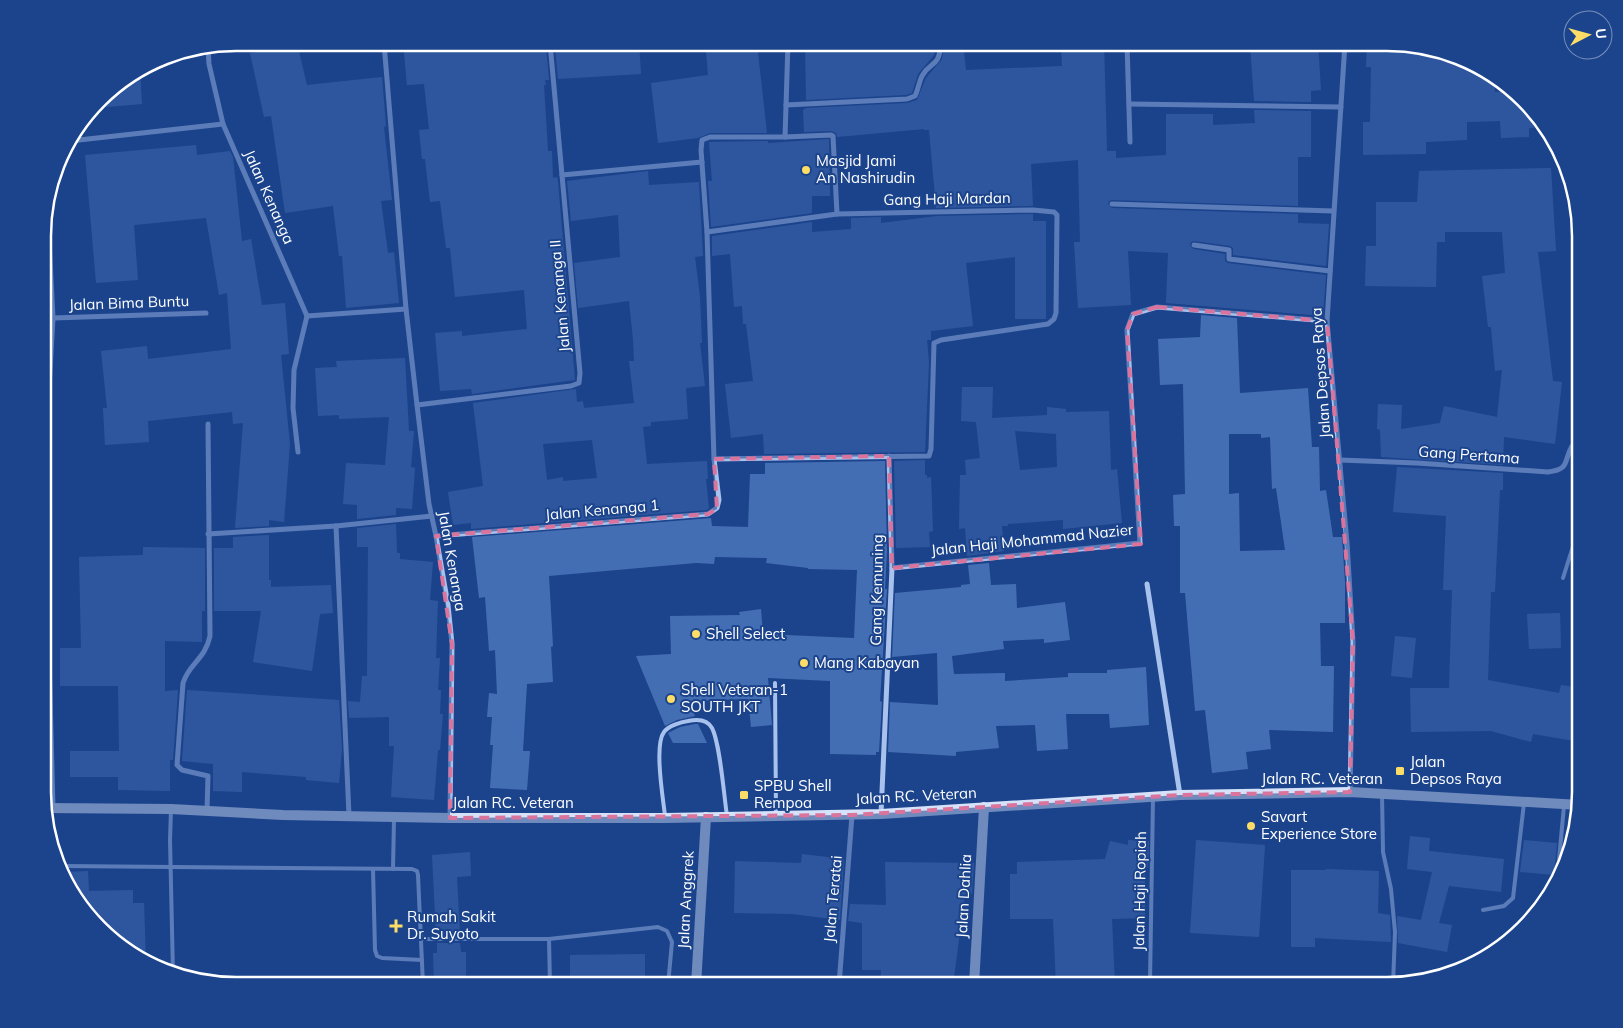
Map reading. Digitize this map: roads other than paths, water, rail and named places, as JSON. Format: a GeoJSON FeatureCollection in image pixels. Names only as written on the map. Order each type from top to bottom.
{"type":"FeatureCollection","features":[{"type":"Feature","properties":{"kind":"main road","name":"Jalan RC. Veteran"},"geometry":{"type":"LineString","coordinates":[[52,808],[450,818],[665,818],[881,814],[1180,795],[1350,792],[1571,804]]}},
{"type":"Feature","properties":{"kind":"main road","name":"Jalan Dahlia"},"geometry":{"type":"LineString","coordinates":[[974,977],[984,807]]}},
{"type":"Feature","properties":{"kind":"main road","name":"Jalan Anggrek"},"geometry":{"type":"LineString","coordinates":[[696,977],[706,817]]}},
{"type":"Feature","properties":{"kind":"street","name":"Jalan Kenanga"},"geometry":{"type":"LineString","coordinates":[[385,51],[406,309],[432,516],[448,605],[452,644],[450,818]]}},
{"type":"Feature","properties":{"kind":"street","name":"Jalan Kenanga II"},"geometry":{"type":"LineString","coordinates":[[417,405],[571,386],[579,383],[551,51]]}},
{"type":"Feature","properties":{"kind":"street"},"geometry":{"type":"LineString","coordinates":[[788,51],[785,137],[833,136],[837,214]]}},
{"type":"Feature","properties":{"kind":"street"},"geometry":{"type":"LineString","coordinates":[[786,105],[908,99],[915,96],[922,76],[936,63],[940,51]]}},
{"type":"Feature","properties":{"kind":"street"},"geometry":{"type":"LineString","coordinates":[[1127,51],[1130,142]]}},
{"type":"Feature","properties":{"kind":"street","name":"Jalan Depsos Raya"},"geometry":{"type":"LineString","coordinates":[[1344,51],[1333,210],[1328,321],[1347,543],[1353,642],[1350,792]]}},
{"type":"Feature","properties":{"kind":"street","name":"Jalan Kenanga"},"geometry":{"type":"LineString","coordinates":[[208,54],[223,124],[307,316]]}},
{"type":"Feature","properties":{"kind":"street"},"geometry":{"type":"LineString","coordinates":[[1129,104],[1341,107]]}},
{"type":"Feature","properties":{"kind":"street"},"geometry":{"type":"LineString","coordinates":[[79,139],[223,124]]}},
{"type":"Feature","properties":{"kind":"street","name":"Jalan Kenanga 1"},"geometry":{"type":"LineString","coordinates":[[436,536],[708,514],[717,508],[719,500],[714,459],[707,232],[702,142],[707,138],[785,137]]}},
{"type":"Feature","properties":{"kind":"street"},"geometry":{"type":"LineString","coordinates":[[562,175],[702,162]]}},
{"type":"Feature","properties":{"kind":"street"},"geometry":{"type":"LineString","coordinates":[[1112,204],[1333,210]]}},
{"type":"Feature","properties":{"kind":"street","name":"Gang Haji Mardan"},"geometry":{"type":"LineString","coordinates":[[707,232],[837,214],[1033,210],[1056,213],[1056,313],[1054,319],[1048,324],[935,342],[932,351],[930,454],[926,456],[889,456]]}},
{"type":"Feature","properties":{"kind":"street"},"geometry":{"type":"LineString","coordinates":[[1194,245],[1229,250],[1229,259],[1330,271]]}},
{"type":"Feature","properties":{"kind":"street"},"geometry":{"type":"LineString","coordinates":[[51,279],[53,318],[51,353]]}},
{"type":"Feature","properties":{"kind":"street","name":"Jalan Haji Mohammad Nazier"},"geometry":{"type":"LineString","coordinates":[[892,568],[1140,543],[1127,330],[1133,314],[1157,307],[1328,321]]}},
{"type":"Feature","properties":{"kind":"street"},"geometry":{"type":"LineString","coordinates":[[298,452],[292,408],[294,370],[307,316],[406,309]]}},
{"type":"Feature","properties":{"kind":"street","name":"Jalan Bima Buntu"},"geometry":{"type":"LineString","coordinates":[[53,318],[206,313]]}},
{"type":"Feature","properties":{"kind":"street"},"geometry":{"type":"LineString","coordinates":[[207,811],[208,776],[182,770],[177,765],[183,683],[186,675],[206,650],[210,636],[208,424]]}},
{"type":"Feature","properties":{"kind":"street","name":"Gang Pertama"},"geometry":{"type":"LineString","coordinates":[[1340,460],[1548,472],[1561,469],[1566,463],[1572,446]]}},
{"type":"Feature","properties":{"kind":"street"},"geometry":{"type":"LineString","coordinates":[[714,459],[889,456]]}},
{"type":"Feature","properties":{"kind":"street","name":"Gang Kemuning"},"geometry":{"type":"LineString","coordinates":[[881,814],[892,568],[889,456]]}},
{"type":"Feature","properties":{"kind":"street"},"geometry":{"type":"LineString","coordinates":[[208,534],[336,526],[432,516]]}},
{"type":"Feature","properties":{"kind":"street"},"geometry":{"type":"LineString","coordinates":[[336,526],[349,815]]}},
{"type":"Feature","properties":{"kind":"street"},"geometry":{"type":"LineString","coordinates":[[1147,584],[1180,795]]}},
{"type":"Feature","properties":{"kind":"street","name":"Jalan Teratai"},"geometry":{"type":"LineString","coordinates":[[839,977],[852,815]]}},
{"type":"Feature","properties":{"kind":"lane"},"geometry":{"type":"LineString","coordinates":[[1563,578],[1572,549]]}},
{"type":"Feature","properties":{"kind":"lane"},"geometry":{"type":"LineString","coordinates":[[775,683],[776,816]]}},
{"type":"Feature","properties":{"kind":"lane"},"geometry":{"type":"LineString","coordinates":[[665,818],[659,757],[664,732],[671,726],[686,721],[698,720],[708,723],[713,731],[727,816]]}},
{"type":"Feature","properties":{"kind":"lane"},"geometry":{"type":"LineString","coordinates":[[1382,794],[1384,863],[1392,888],[1395,932],[1393,976]]}},
{"type":"Feature","properties":{"kind":"lane","name":"Jalan Haji Ropiah"},"geometry":{"type":"LineString","coordinates":[[1150,977],[1153,798]]}},
{"type":"Feature","properties":{"kind":"lane"},"geometry":{"type":"LineString","coordinates":[[1483,910],[1504,906],[1514,898],[1524,801]]}},
{"type":"Feature","properties":{"kind":"lane"},"geometry":{"type":"LineString","coordinates":[[1559,858],[1565,803]]}},
{"type":"Feature","properties":{"kind":"lane"},"geometry":{"type":"LineString","coordinates":[[171,810],[172,965]]}},
{"type":"Feature","properties":{"kind":"lane"},"geometry":{"type":"LineString","coordinates":[[393,869],[394,816]]}},
{"type":"Feature","properties":{"kind":"lane"},"geometry":{"type":"LineString","coordinates":[[67,866],[412,868],[417,871],[423,977]]}},
{"type":"Feature","properties":{"kind":"lane"},"geometry":{"type":"LineString","coordinates":[[373,869],[377,956],[382,958],[422,960]]}},
{"type":"Feature","properties":{"kind":"lane"},"geometry":{"type":"LineString","coordinates":[[421,939],[549,939],[658,927],[667,931],[672,942],[669,977]]}},
{"type":"Feature","properties":{"kind":"lane"},"geometry":{"type":"LineString","coordinates":[[549,939],[550,977]]}},
{"type":"Feature","properties":{"kind":"place","name":"Masjid Jami An Nashirudin"},"geometry":{"type":"Point","coordinates":[806,170]}},
{"type":"Feature","properties":{"kind":"place","name":"Shell Select"},"geometry":{"type":"Point","coordinates":[696,634]}},
{"type":"Feature","properties":{"kind":"place","name":"Mang Kabayan"},"geometry":{"type":"Point","coordinates":[804,663]}},
{"type":"Feature","properties":{"kind":"place","name":"Shell Veteran-1 SOUTH JKT"},"geometry":{"type":"Point","coordinates":[671,699]}},
{"type":"Feature","properties":{"kind":"place","name":"Jalan Depsos Raya"},"geometry":{"type":"Point","coordinates":[1400,771]}},
{"type":"Feature","properties":{"kind":"place","name":"SPBU Shell Rempoa"},"geometry":{"type":"Point","coordinates":[744,795]}},
{"type":"Feature","properties":{"kind":"place","name":"Savart Experience Store"},"geometry":{"type":"Point","coordinates":[1251,826]}},
{"type":"Feature","properties":{"kind":"place","name":"Rumah Sakit Dr. Suyoto"},"geometry":{"type":"Point","coordinates":[396,926]}}]}
